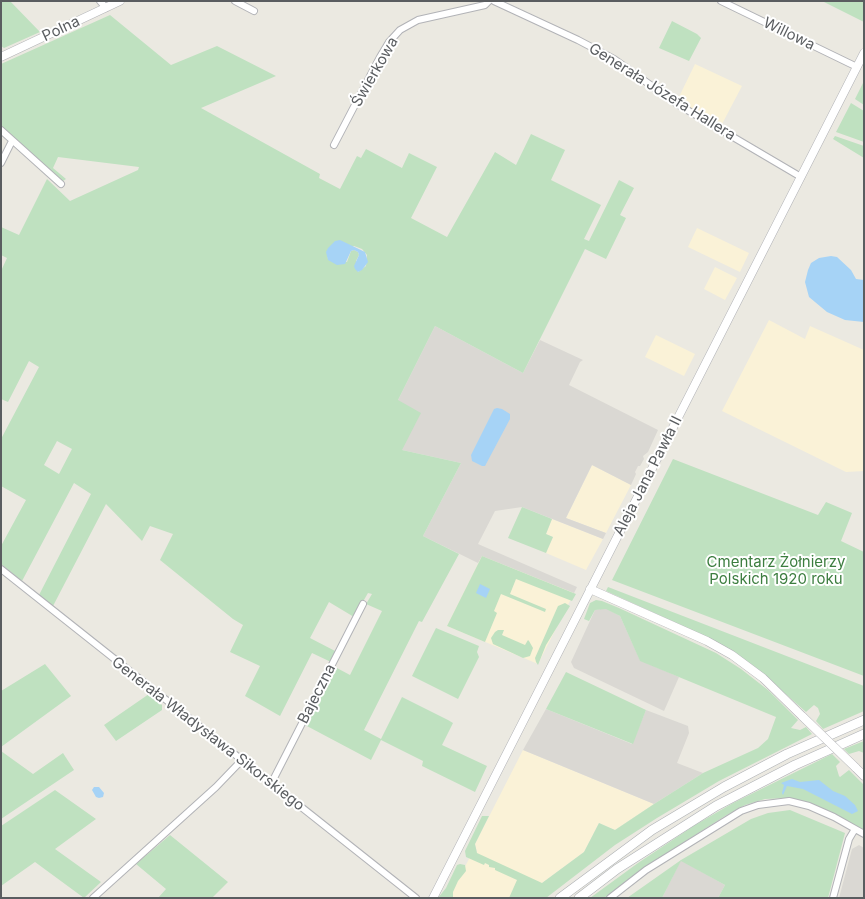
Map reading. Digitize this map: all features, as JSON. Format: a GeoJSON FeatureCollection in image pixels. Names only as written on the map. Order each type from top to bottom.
{"type":"FeatureCollection","features":[{"type":"Feature","properties":{"kind":"main road"},"geometry":{"type":"LineString","coordinates":[[560,898],[639,840],[724,787],[787,754],[864,720]]}},
{"type":"Feature","properties":{"kind":"main road"},"geometry":{"type":"LineString","coordinates":[[578,898],[652,846],[716,806],[795,765],[864,734]]}},
{"type":"Feature","properties":{"kind":"street"},"geometry":{"type":"LineString","coordinates":[[100,1],[106,8]]}},
{"type":"Feature","properties":{"kind":"street","name":"Polna"},"geometry":{"type":"LineString","coordinates":[[1,57],[120,1]]}},
{"type":"Feature","properties":{"kind":"street"},"geometry":{"type":"LineString","coordinates":[[235,1],[254,11]]}},
{"type":"Feature","properties":{"kind":"street","name":"Świerkowa"},"geometry":{"type":"LineString","coordinates":[[334,145],[382,52],[388,42],[400,30],[412,22],[485,5],[489,1]]}},
{"type":"Feature","properties":{"kind":"street","name":"Generała Józefa Hallera"},"geometry":{"type":"LineString","coordinates":[[494,1],[614,59],[677,104],[801,177]]}},
{"type":"Feature","properties":{"kind":"street","name":"Willowa"},"geometry":{"type":"LineString","coordinates":[[721,1],[857,67]]}},
{"type":"Feature","properties":{"kind":"street","name":"Aleja Jana Pawła II"},"geometry":{"type":"LineString","coordinates":[[433,898],[864,53]]}},
{"type":"Feature","properties":{"kind":"street"},"geometry":{"type":"LineString","coordinates":[[1,130],[61,184]]}},
{"type":"Feature","properties":{"kind":"street"},"geometry":{"type":"LineString","coordinates":[[1,163],[12,141]]}},
{"type":"Feature","properties":{"kind":"street","name":"Generała Władysława Sikorskiego"},"geometry":{"type":"LineString","coordinates":[[1,570],[416,898]]}},
{"type":"Feature","properties":{"kind":"street"},"geometry":{"type":"LineString","coordinates":[[590,589],[707,641],[732,655],[763,678],[864,776]]}},
{"type":"Feature","properties":{"kind":"street","name":"Bajeczna"},"geometry":{"type":"LineString","coordinates":[[271,784],[363,604]]}},
{"type":"Feature","properties":{"kind":"street"},"geometry":{"type":"LineString","coordinates":[[93,898],[242,761]]}},
{"type":"Feature","properties":{"kind":"street"},"geometry":{"type":"LineString","coordinates":[[610,898],[646,870],[741,811],[758,805],[782,801],[796,803],[824,812],[864,834]]}},
{"type":"Feature","properties":{"kind":"street"},"geometry":{"type":"LineString","coordinates":[[834,898],[849,839],[855,829]]}},
{"type":"Feature","properties":{"kind":"shaded area"},"geometry":{"type":"Polygon","coordinates":[[[695,64],[742,86],[721,126],[677,101],[695,64]]]}},
{"type":"Feature","properties":{"kind":"shaded area"},"geometry":{"type":"Polygon","coordinates":[[[697,228],[749,253],[740,272],[688,247],[697,228]]]}},
{"type":"Feature","properties":{"kind":"shaded area"},"geometry":{"type":"Polygon","coordinates":[[[715,267],[737,278],[725,300],[704,289],[715,267]]]}},
{"type":"Feature","properties":{"kind":"shaded area"},"geometry":{"type":"Polygon","coordinates":[[[769,320],[805,339],[810,326],[864,350],[864,471],[846,472],[722,411],[769,320]]]}},
{"type":"Feature","properties":{"kind":"shaded area"},"geometry":{"type":"Polygon","coordinates":[[[435,326],[523,373],[540,340],[583,360],[580,362],[569,385],[658,430],[648,452],[643,456],[644,459],[635,472],[636,474],[631,485],[592,465],[566,518],[606,533],[603,539],[522,507],[495,511],[478,544],[577,587],[574,593],[482,556],[478,563],[423,536],[461,463],[402,450],[398,400],[435,326]]]}},
{"type":"Feature","properties":{"kind":"shaded area"},"geometry":{"type":"Polygon","coordinates":[[[656,335],[695,354],[684,376],[645,357],[656,335]]]}},
{"type":"Feature","properties":{"kind":"shaded area"},"geometry":{"type":"Polygon","coordinates":[[[592,465],[631,485],[606,533],[566,518],[592,465]]]}},
{"type":"Feature","properties":{"kind":"shaded area"},"geometry":{"type":"Polygon","coordinates":[[[552,519],[603,539],[586,570],[546,553],[553,537],[546,534],[552,519]]]}},
{"type":"Feature","properties":{"kind":"shaded area"},"geometry":{"type":"Polygon","coordinates":[[[482,556],[574,593],[538,664],[447,626],[482,556]]]}},
{"type":"Feature","properties":{"kind":"shaded area"},"geometry":{"type":"Polygon","coordinates":[[[606,608],[620,616],[640,660],[679,677],[664,711],[574,668],[571,662],[595,610],[606,608]]]}},
{"type":"Feature","properties":{"kind":"shaded area"},"geometry":{"type":"Polygon","coordinates":[[[546,709],[632,744],[646,710],[688,726],[689,733],[677,763],[703,773],[654,804],[523,750],[546,709]]]}},
{"type":"Feature","properties":{"kind":"shaded area"},"geometry":{"type":"Polygon","coordinates":[[[523,750],[654,804],[615,830],[599,823],[584,852],[542,883],[531,898],[449,898],[473,851],[477,852],[475,844],[523,750]]]}},
{"type":"Feature","properties":{"kind":"shaded area"},"geometry":{"type":"Polygon","coordinates":[[[859,845],[864,848],[864,898],[839,898],[852,849],[859,845]]]}},
{"type":"Feature","properties":{"kind":"shaded area"},"geometry":{"type":"Polygon","coordinates":[[[681,860],[725,885],[718,898],[662,898],[681,860]]]}},
{"type":"Feature","properties":{"kind":"green space"},"geometry":{"type":"Polygon","coordinates":[[[1,1],[10,1],[40,32],[4,48],[1,46],[1,1]]]}},
{"type":"Feature","properties":{"kind":"green space"},"geometry":{"type":"Polygon","coordinates":[[[822,1],[864,1],[864,22],[822,1]]]}},
{"type":"Feature","properties":{"kind":"green space"},"geometry":{"type":"Polygon","coordinates":[[[110,15],[171,65],[217,46],[276,76],[201,108],[320,174],[319,178],[340,189],[357,156],[361,158],[366,149],[402,168],[409,153],[437,167],[411,218],[447,237],[495,152],[516,165],[531,134],[565,150],[551,180],[601,205],[584,239],[589,241],[619,180],[634,188],[620,215],[626,218],[606,259],[585,249],[523,373],[435,326],[398,400],[421,413],[402,450],[461,463],[423,536],[459,554],[422,622],[419,621],[364,730],[381,739],[402,697],[448,720],[453,723],[442,745],[487,766],[475,792],[422,766],[423,761],[381,740],[371,760],[305,725],[335,667],[350,675],[382,611],[366,604],[372,594],[368,593],[354,617],[329,602],[310,638],[337,652],[331,662],[312,653],[280,716],[245,696],[260,666],[230,652],[243,625],[160,560],[173,534],[150,526],[142,541],[106,504],[53,606],[39,595],[91,494],[74,483],[22,581],[1,564],[1,546],[26,500],[1,486],[1,439],[39,367],[29,361],[8,402],[1,399],[1,271],[7,258],[1,255],[1,227],[19,235],[47,179],[70,201],[138,170],[139,167],[58,157],[53,168],[66,179],[63,181],[55,176],[1,127],[1,64],[110,15]],[[354,246],[327,258],[347,262],[351,251],[354,250],[359,255],[356,261],[358,272],[366,266],[367,255],[362,249],[354,246]],[[57,441],[44,465],[59,474],[72,449],[57,441]]]}},
{"type":"Feature","properties":{"kind":"green space"},"geometry":{"type":"Polygon","coordinates":[[[672,21],[701,38],[689,61],[659,48],[672,21]]]}},
{"type":"Feature","properties":{"kind":"green space"},"geometry":{"type":"Polygon","coordinates":[[[864,81],[864,105],[855,99],[864,81]]]}},
{"type":"Feature","properties":{"kind":"green space"},"geometry":{"type":"Polygon","coordinates":[[[851,103],[864,111],[864,142],[836,132],[851,103]]]}},
{"type":"Feature","properties":{"kind":"green space"},"geometry":{"type":"Polygon","coordinates":[[[835,136],[864,146],[864,158],[833,139],[835,136]]]}},
{"type":"Feature","properties":{"kind":"green space","name":"Cmentarz Żołnierzy Polskich 1920 roku"},"geometry":{"type":"Polygon","coordinates":[[[673,459],[818,515],[826,502],[852,513],[841,541],[864,552],[864,676],[612,580],[673,459]]]}},
{"type":"Feature","properties":{"kind":"green space"},"geometry":{"type":"Polygon","coordinates":[[[522,507],[552,519],[546,534],[553,537],[546,553],[508,538],[522,507]]]}},
{"type":"Feature","properties":{"kind":"green space"},"geometry":{"type":"Polygon","coordinates":[[[482,556],[576,594],[572,601],[516,579],[510,594],[546,609],[545,612],[501,594],[494,611],[497,613],[485,642],[447,626],[482,556]]]}},
{"type":"Feature","properties":{"kind":"green space"},"geometry":{"type":"Polygon","coordinates":[[[608,587],[864,686],[864,711],[823,729],[816,721],[820,714],[818,708],[814,705],[806,712],[754,666],[722,645],[606,591],[608,587]]]}},
{"type":"Feature","properties":{"kind":"green space"},"geometry":{"type":"Polygon","coordinates":[[[596,600],[619,608],[716,653],[768,690],[798,720],[791,728],[800,730],[806,727],[812,734],[719,781],[657,818],[615,845],[546,898],[509,898],[517,880],[495,870],[495,868],[489,867],[485,863],[484,865],[466,857],[465,851],[482,816],[489,816],[475,844],[477,853],[542,883],[584,852],[599,823],[615,830],[703,773],[758,748],[768,739],[776,717],[640,661],[620,616],[606,609],[595,610],[589,621],[584,619],[590,603],[596,600]]]}},
{"type":"Feature","properties":{"kind":"green space"},"geometry":{"type":"Polygon","coordinates":[[[565,603],[570,606],[546,645],[538,665],[535,658],[558,606],[565,603]]]}},
{"type":"Feature","properties":{"kind":"green space"},"geometry":{"type":"Polygon","coordinates":[[[436,628],[479,646],[477,652],[479,657],[458,699],[412,676],[436,628]]]}},
{"type":"Feature","properties":{"kind":"green space"},"geometry":{"type":"Polygon","coordinates":[[[498,630],[504,630],[502,635],[525,645],[528,640],[533,648],[530,656],[523,658],[493,644],[491,638],[498,630]]]}},
{"type":"Feature","properties":{"kind":"green space"},"geometry":{"type":"Polygon","coordinates":[[[45,664],[71,696],[1,747],[1,691],[45,664]]]}},
{"type":"Feature","properties":{"kind":"green space"},"geometry":{"type":"Polygon","coordinates":[[[566,672],[646,710],[633,744],[546,709],[566,672]]]}},
{"type":"Feature","properties":{"kind":"green space"},"geometry":{"type":"Polygon","coordinates":[[[149,694],[162,705],[162,710],[116,741],[104,725],[149,694]]]}},
{"type":"Feature","properties":{"kind":"green space"},"geometry":{"type":"Polygon","coordinates":[[[864,741],[864,753],[859,751],[849,754],[844,749],[864,741]]]}},
{"type":"Feature","properties":{"kind":"green space"},"geometry":{"type":"Polygon","coordinates":[[[1,751],[33,774],[63,753],[74,770],[1,819],[1,751]]]}},
{"type":"Feature","properties":{"kind":"green space"},"geometry":{"type":"Polygon","coordinates":[[[832,754],[840,762],[836,766],[840,777],[849,770],[864,785],[864,830],[813,804],[789,798],[765,799],[745,805],[725,816],[659,858],[604,898],[590,898],[695,825],[733,803],[832,754]]]}},
{"type":"Feature","properties":{"kind":"green space"},"geometry":{"type":"Polygon","coordinates":[[[55,790],[96,819],[55,849],[101,882],[84,898],[35,862],[1,886],[1,826],[55,790]]]}},
{"type":"Feature","properties":{"kind":"green space"},"geometry":{"type":"Polygon","coordinates":[[[790,810],[845,833],[828,898],[718,898],[725,885],[681,861],[662,898],[627,898],[681,860],[751,819],[768,813],[790,810]]]}},
{"type":"Feature","properties":{"kind":"green space"},"geometry":{"type":"Polygon","coordinates":[[[170,835],[228,882],[212,898],[158,898],[166,889],[136,864],[170,835]]]}},
{"type":"Feature","properties":{"kind":"green space"},"geometry":{"type":"Polygon","coordinates":[[[457,865],[465,865],[466,871],[458,881],[453,892],[453,898],[438,898],[446,888],[457,865]]]}},
{"type":"Feature","properties":{"kind":"water"},"geometry":{"type":"Polygon","coordinates":[[[340,240],[365,252],[368,262],[362,270],[358,272],[355,269],[354,266],[359,255],[354,250],[351,251],[345,264],[337,265],[328,260],[326,252],[328,248],[335,241],[340,240]]]}},
{"type":"Feature","properties":{"kind":"water"},"geometry":{"type":"Polygon","coordinates":[[[837,257],[851,270],[856,279],[864,280],[864,322],[845,320],[827,312],[809,297],[805,282],[811,263],[819,258],[837,257]]]}},
{"type":"Feature","properties":{"kind":"water"},"geometry":{"type":"Polygon","coordinates":[[[497,408],[510,414],[510,419],[485,466],[482,466],[472,461],[471,455],[494,409],[497,408]]]}},
{"type":"Feature","properties":{"kind":"water"},"geometry":{"type":"Polygon","coordinates":[[[480,584],[490,589],[486,598],[476,593],[480,584]]]}},
{"type":"Feature","properties":{"kind":"water"},"geometry":{"type":"Polygon","coordinates":[[[792,779],[800,782],[819,780],[833,791],[845,796],[855,805],[858,811],[852,814],[803,789],[787,786],[783,795],[784,785],[781,783],[792,779]]]}},
{"type":"Feature","properties":{"kind":"water"},"geometry":{"type":"Polygon","coordinates":[[[94,787],[99,787],[104,793],[103,797],[96,797],[92,790],[94,787]]]}}]}
